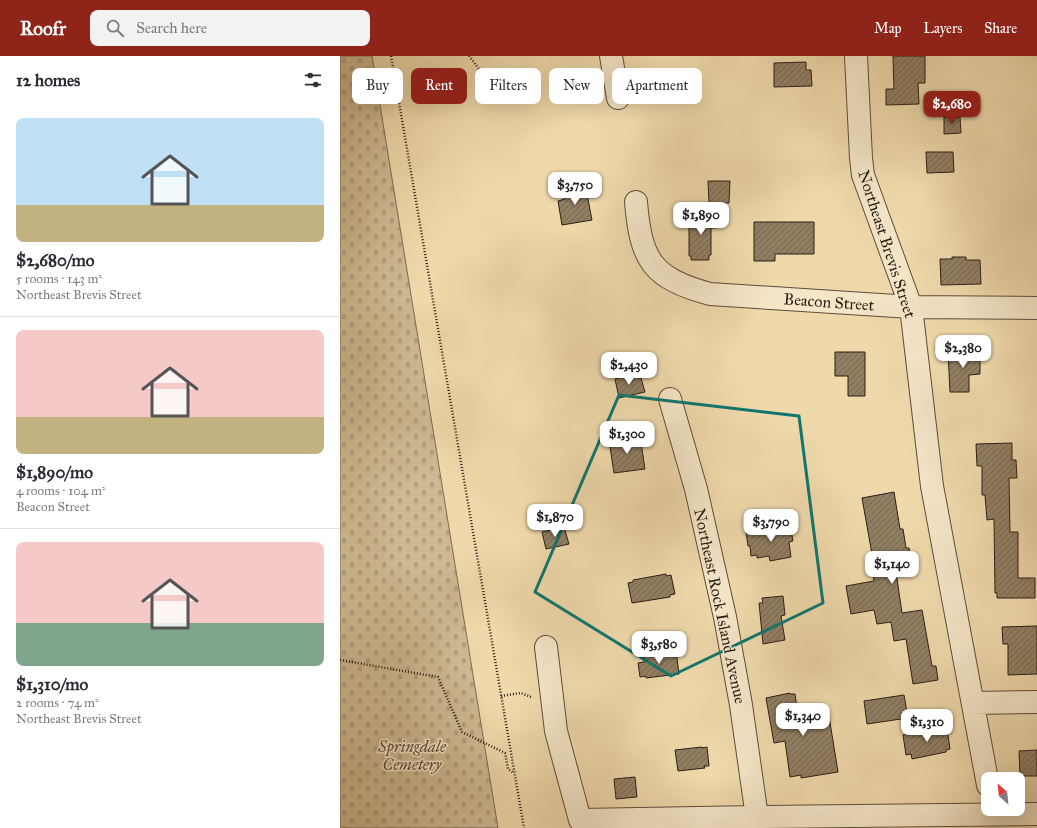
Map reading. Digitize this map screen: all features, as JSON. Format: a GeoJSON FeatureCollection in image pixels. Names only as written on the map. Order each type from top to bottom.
{"type":"FeatureCollection","features":[{"type":"Feature","properties":{"kind":"street"},"geometry":{"type":"LineString","coordinates":[[611,56],[613,68]]}},
{"type":"Feature","properties":{"kind":"street","name":"Northeast Brevis Street"},"geometry":{"type":"LineString","coordinates":[[856,56],[863,175],[912,307],[932,486],[986,772]]}},
{"type":"Feature","properties":{"kind":"street","name":"Beacon Street"},"geometry":{"type":"LineString","coordinates":[[636,202],[641,238],[647,256],[654,265],[663,275],[682,285],[710,294],[912,307],[1037,308]]}},
{"type":"Feature","properties":{"kind":"street","name":"Northeast Rock Island Avenue"},"geometry":{"type":"LineString","coordinates":[[670,399],[696,489],[725,617],[742,705],[758,817]]}},
{"type":"Feature","properties":{"kind":"street"},"geometry":{"type":"LineString","coordinates":[[546,647],[556,731],[580,820],[981,811]]}},
{"type":"Feature","properties":{"kind":"street"},"geometry":{"type":"LineString","coordinates":[[973,703],[1037,702]]}},
{"type":"Feature","properties":{"kind":"street"},"geometry":{"type":"LineString","coordinates":[[1017,816],[1032,819]]}},
{"type":"Feature","properties":{"kind":"path"},"geometry":{"type":"LineString","coordinates":[[391,56],[524,828]]}},
{"type":"Feature","properties":{"kind":"path"},"geometry":{"type":"LineString","coordinates":[[469,56],[477,68]]}},
{"type":"Feature","properties":{"kind":"path"},"geometry":{"type":"LineString","coordinates":[[340,660],[438,676],[462,732],[505,753],[508,769],[514,773]]}},
{"type":"Feature","properties":{"kind":"highlighted area"},"geometry":{"type":"Polygon","coordinates":[[[619,395],[799,416],[823,603],[671,676],[535,592],[619,395]]]}},
{"type":"Feature","properties":{"kind":"green space","name":"Springdale Cemetery"},"geometry":{"type":"Polygon","coordinates":[[[340,56],[372,56],[374,68],[352,68],[352,104],[380,104],[498,828],[340,828],[340,56]]]}},
{"type":"Feature","properties":{"kind":"building"},"geometry":{"type":"Polygon","coordinates":[[[893,56],[925,56],[925,83],[918,83],[919,104],[886,105],[886,89],[894,89],[893,56]]]}},
{"type":"Feature","properties":{"kind":"building"},"geometry":{"type":"Polygon","coordinates":[[[806,62],[806,70],[811,70],[812,86],[774,87],[774,63],[806,62]]]}},
{"type":"Feature","properties":{"kind":"building"},"geometry":{"type":"Polygon","coordinates":[[[944,117],[960,117],[961,133],[944,134],[944,117]]]}},
{"type":"Feature","properties":{"kind":"building"},"geometry":{"type":"Polygon","coordinates":[[[926,152],[953,152],[954,172],[927,173],[926,152]]]}},
{"type":"Feature","properties":{"kind":"building"},"geometry":{"type":"Polygon","coordinates":[[[708,181],[730,181],[729,203],[709,203],[708,181]]]}},
{"type":"Feature","properties":{"kind":"building"},"geometry":{"type":"Polygon","coordinates":[[[585,184],[592,220],[562,225],[558,201],[565,199],[563,188],[585,184]]]}},
{"type":"Feature","properties":{"kind":"building"},"geometry":{"type":"Polygon","coordinates":[[[695,213],[716,213],[716,228],[711,228],[711,255],[709,255],[709,260],[691,260],[691,256],[689,256],[689,217],[695,217],[695,213]]]}},
{"type":"Feature","properties":{"kind":"building"},"geometry":{"type":"Polygon","coordinates":[[[754,222],[814,222],[814,254],[775,254],[775,261],[754,261],[754,222]]]}},
{"type":"Feature","properties":{"kind":"building"},"geometry":{"type":"Polygon","coordinates":[[[952,257],[966,257],[966,260],[980,260],[981,284],[941,285],[940,259],[952,259],[952,257]]]}},
{"type":"Feature","properties":{"kind":"building"},"geometry":{"type":"Polygon","coordinates":[[[980,351],[980,374],[969,375],[969,392],[950,392],[948,352],[980,351]]]}},
{"type":"Feature","properties":{"kind":"building"},"geometry":{"type":"Polygon","coordinates":[[[835,352],[865,352],[865,396],[848,396],[848,376],[835,376],[835,352]]]}},
{"type":"Feature","properties":{"kind":"building"},"geometry":{"type":"Polygon","coordinates":[[[636,374],[637,378],[641,378],[645,392],[619,398],[615,379],[636,374]]]}},
{"type":"Feature","properties":{"kind":"building"},"geometry":{"type":"Polygon","coordinates":[[[640,436],[645,469],[614,473],[609,441],[640,436]]]}},
{"type":"Feature","properties":{"kind":"building"},"geometry":{"type":"Polygon","coordinates":[[[1012,443],[1012,460],[1016,460],[1017,478],[1009,478],[1010,532],[1018,532],[1018,578],[1035,578],[1035,598],[997,598],[997,593],[995,593],[994,519],[987,520],[985,495],[982,495],[982,466],[977,466],[976,444],[1012,443]]]}},
{"type":"Feature","properties":{"kind":"building"},"geometry":{"type":"Polygon","coordinates":[[[894,492],[900,529],[903,529],[906,548],[909,548],[912,570],[896,572],[902,613],[922,610],[932,666],[936,666],[938,680],[913,684],[906,639],[894,641],[891,622],[877,624],[874,610],[851,614],[846,586],[874,581],[870,554],[872,554],[862,498],[894,492]]]}},
{"type":"Feature","properties":{"kind":"building"},"geometry":{"type":"Polygon","coordinates":[[[790,525],[793,541],[789,542],[791,557],[770,561],[769,556],[757,558],[757,555],[751,556],[746,532],[790,525]]]}},
{"type":"Feature","properties":{"kind":"building"},"geometry":{"type":"Polygon","coordinates":[[[564,527],[569,544],[546,549],[542,532],[564,527]]]}},
{"type":"Feature","properties":{"kind":"building"},"geometry":{"type":"Polygon","coordinates":[[[666,574],[666,576],[671,575],[675,594],[670,595],[670,597],[632,603],[628,583],[633,582],[633,580],[666,574]]]}},
{"type":"Feature","properties":{"kind":"building"},"geometry":{"type":"Polygon","coordinates":[[[783,596],[785,615],[781,616],[785,640],[763,644],[759,603],[763,603],[762,598],[783,596]]]}},
{"type":"Feature","properties":{"kind":"building"},"geometry":{"type":"Polygon","coordinates":[[[1037,626],[1037,674],[1008,675],[1008,644],[1003,644],[1002,627],[1037,626]]]}},
{"type":"Feature","properties":{"kind":"building"},"geometry":{"type":"Polygon","coordinates":[[[676,651],[679,674],[646,678],[646,676],[640,677],[638,663],[644,662],[643,654],[676,651]]]}},
{"type":"Feature","properties":{"kind":"building"},"geometry":{"type":"Polygon","coordinates":[[[790,693],[795,694],[798,715],[828,710],[838,772],[801,778],[801,775],[790,777],[785,741],[774,743],[766,698],[790,693]]]}},
{"type":"Feature","properties":{"kind":"building"},"geometry":{"type":"Polygon","coordinates":[[[904,695],[908,718],[867,724],[864,701],[904,695]]]}},
{"type":"Feature","properties":{"kind":"building"},"geometry":{"type":"Polygon","coordinates":[[[942,728],[942,730],[947,729],[950,749],[946,750],[946,752],[912,759],[911,754],[906,755],[903,735],[942,728]]]}},
{"type":"Feature","properties":{"kind":"building"},"geometry":{"type":"Polygon","coordinates":[[[707,747],[709,766],[704,766],[705,768],[678,771],[675,750],[707,747]]]}},
{"type":"Feature","properties":{"kind":"building"},"geometry":{"type":"Polygon","coordinates":[[[1037,750],[1037,776],[1025,776],[1025,772],[1020,772],[1019,751],[1037,750]]]}},
{"type":"Feature","properties":{"kind":"building"},"geometry":{"type":"Polygon","coordinates":[[[635,777],[637,797],[616,799],[614,779],[635,777]]]}}]}
